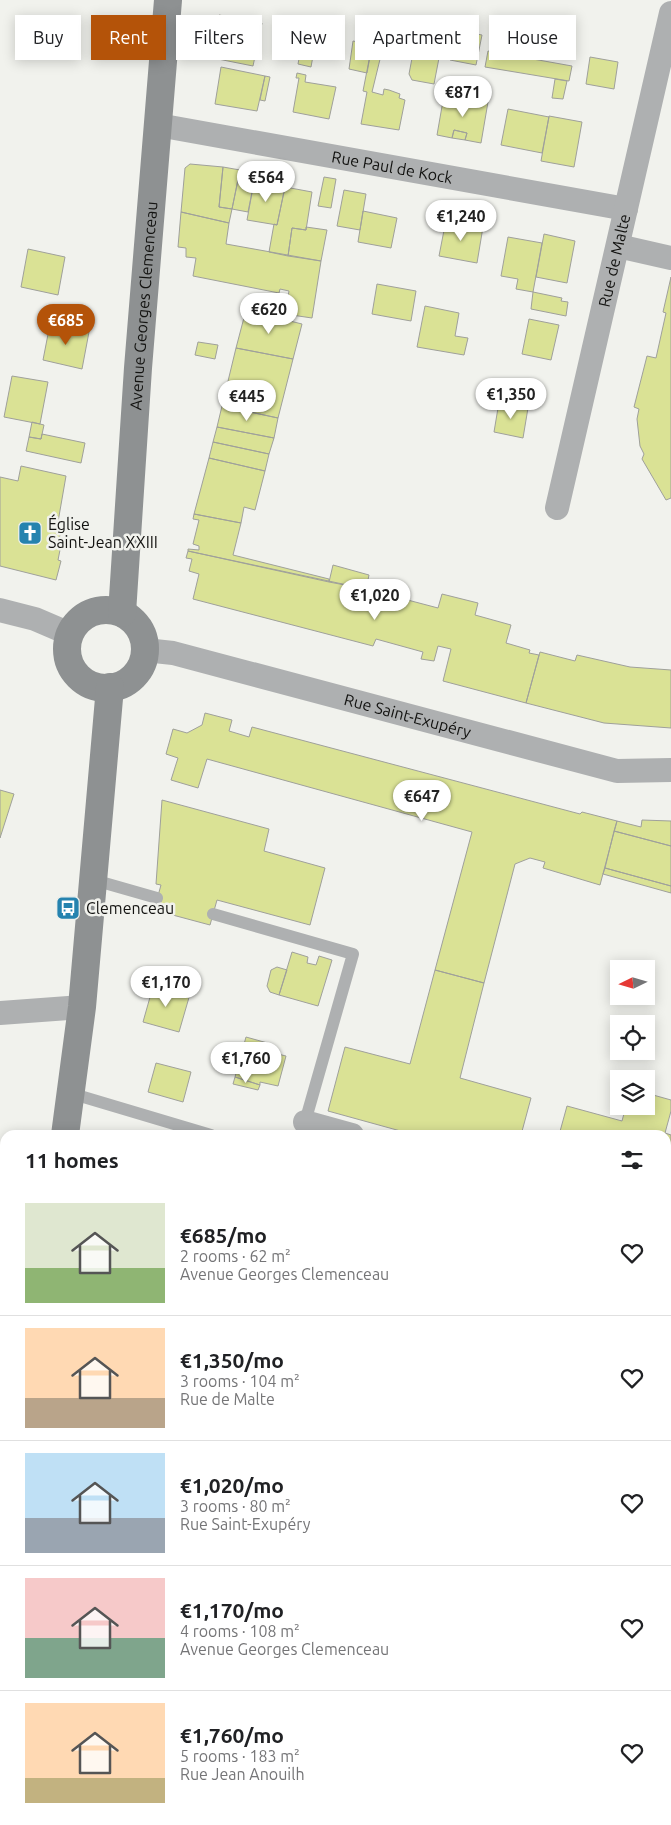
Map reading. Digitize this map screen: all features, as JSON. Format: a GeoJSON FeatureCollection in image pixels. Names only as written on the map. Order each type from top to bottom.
{"type":"FeatureCollection","features":[{"type":"Feature","properties":{"kind":"main road","name":"Avenue Georges Clemenceau"},"geometry":{"type":"LineString","coordinates":[[122,613],[168,0]]}},
{"type":"Feature","properties":{"kind":"main road"},"geometry":{"type":"LineString","coordinates":[[110,610],[122,613],[132,619],[139,628],[145,650],[138,671],[130,679],[110,688],[97,686],[85,681],[75,672],[69,660],[67,646],[70,634],[77,623],[86,615],[97,611],[110,610]]}},
{"type":"Feature","properties":{"kind":"main road"},"geometry":{"type":"LineString","coordinates":[[66,1130],[82,1008],[110,688]]}},
{"type":"Feature","properties":{"kind":"street","name":"Rue de Malte"},"geometry":{"type":"LineString","coordinates":[[558,508],[671,13]]}},
{"type":"Feature","properties":{"kind":"street","name":"Rue Paul de Kock"},"geometry":{"type":"LineString","coordinates":[[158,125],[626,209]]}},
{"type":"Feature","properties":{"kind":"street"},"geometry":{"type":"LineString","coordinates":[[618,246],[671,258]]}},
{"type":"Feature","properties":{"kind":"street"},"geometry":{"type":"LineString","coordinates":[[0,610],[35,619],[70,634]]}},
{"type":"Feature","properties":{"kind":"street","name":"Rue Saint-Exupéry"},"geometry":{"type":"LineString","coordinates":[[145,650],[174,653],[617,771],[671,770]]}},
{"type":"Feature","properties":{"kind":"street"},"geometry":{"type":"LineString","coordinates":[[0,1012],[82,1008]]}},
{"type":"Feature","properties":{"kind":"street"},"geometry":{"type":"LineString","coordinates":[[305,1122],[334,1130]]}},
{"type":"Feature","properties":{"kind":"lane"},"geometry":{"type":"LineString","coordinates":[[94,880],[157,898]]}},
{"type":"Feature","properties":{"kind":"lane"},"geometry":{"type":"LineString","coordinates":[[213,914],[352,954],[305,1122]]}},
{"type":"Feature","properties":{"kind":"lane"},"geometry":{"type":"LineString","coordinates":[[70,1093],[194,1130]]}},
{"type":"Feature","properties":{"kind":"building"},"geometry":{"type":"Polygon","coordinates":[[[479,34],[482,35],[479,50],[479,34]]]}},
{"type":"Feature","properties":{"kind":"building"},"geometry":{"type":"Polygon","coordinates":[[[353,41],[355,41],[355,60],[369,60],[367,73],[349,69],[353,41]]]}},
{"type":"Feature","properties":{"kind":"building"},"geometry":{"type":"Polygon","coordinates":[[[488,51],[489,60],[538,60],[572,66],[569,81],[485,67],[488,51]]]}},
{"type":"Feature","properties":{"kind":"building"},"geometry":{"type":"Polygon","coordinates":[[[590,57],[618,62],[614,89],[586,84],[590,57]]]}},
{"type":"Feature","properties":{"kind":"building"},"geometry":{"type":"Polygon","coordinates":[[[223,60],[254,60],[253,66],[223,60]]]}},
{"type":"Feature","properties":{"kind":"building"},"geometry":{"type":"Polygon","coordinates":[[[299,60],[312,60],[311,67],[298,64],[299,60]]]}},
{"type":"Feature","properties":{"kind":"building"},"geometry":{"type":"Polygon","coordinates":[[[369,60],[380,60],[372,92],[383,95],[384,89],[389,90],[400,94],[399,98],[405,100],[399,130],[361,124],[367,92],[363,91],[369,60]]]}},
{"type":"Feature","properties":{"kind":"building"},"geometry":{"type":"Polygon","coordinates":[[[412,60],[439,60],[434,84],[412,80],[409,74],[412,60]]]}},
{"type":"Feature","properties":{"kind":"building"},"geometry":{"type":"Polygon","coordinates":[[[450,60],[477,60],[476,65],[450,60]]]}},
{"type":"Feature","properties":{"kind":"building"},"geometry":{"type":"Polygon","coordinates":[[[221,67],[265,76],[257,111],[215,104],[221,67]]]}},
{"type":"Feature","properties":{"kind":"building"},"geometry":{"type":"Polygon","coordinates":[[[297,73],[306,75],[305,82],[336,87],[329,119],[293,112],[299,78],[296,78],[297,73]]]}},
{"type":"Feature","properties":{"kind":"building"},"geometry":{"type":"Polygon","coordinates":[[[265,76],[270,77],[265,101],[260,100],[265,76]]]}},
{"type":"Feature","properties":{"kind":"building"},"geometry":{"type":"Polygon","coordinates":[[[555,79],[567,81],[563,99],[552,98],[555,79]]]}},
{"type":"Feature","properties":{"kind":"building"},"geometry":{"type":"Polygon","coordinates":[[[444,95],[488,102],[481,143],[465,140],[467,133],[454,130],[452,138],[437,135],[444,95]]]}},
{"type":"Feature","properties":{"kind":"building"},"geometry":{"type":"Polygon","coordinates":[[[508,109],[549,117],[542,153],[501,145],[508,109]]]}},
{"type":"Feature","properties":{"kind":"building"},"geometry":{"type":"Polygon","coordinates":[[[549,116],[582,122],[574,167],[541,161],[549,116]]]}},
{"type":"Feature","properties":{"kind":"building"},"geometry":{"type":"Polygon","coordinates":[[[454,130],[467,133],[465,140],[452,138],[454,130]]]}},
{"type":"Feature","properties":{"kind":"building"},"geometry":{"type":"Polygon","coordinates":[[[190,164],[223,167],[219,207],[232,209],[229,223],[181,212],[185,168],[190,164]]]}},
{"type":"Feature","properties":{"kind":"building"},"geometry":{"type":"Polygon","coordinates":[[[223,167],[240,170],[232,209],[219,207],[223,167]]]}},
{"type":"Feature","properties":{"kind":"building"},"geometry":{"type":"Polygon","coordinates":[[[240,170],[256,172],[248,212],[232,209],[240,170]]]}},
{"type":"Feature","properties":{"kind":"building"},"geometry":{"type":"Polygon","coordinates":[[[324,177],[336,179],[331,208],[318,206],[324,177]]]}},
{"type":"Feature","properties":{"kind":"building"},"geometry":{"type":"Polygon","coordinates":[[[254,182],[285,187],[277,225],[247,220],[254,182]]]}},
{"type":"Feature","properties":{"kind":"building"},"geometry":{"type":"Polygon","coordinates":[[[285,187],[312,192],[306,230],[292,228],[288,256],[269,252],[274,224],[277,225],[285,187]]]}},
{"type":"Feature","properties":{"kind":"building"},"geometry":{"type":"Polygon","coordinates":[[[344,190],[366,194],[360,230],[337,226],[344,190]]]}},
{"type":"Feature","properties":{"kind":"building"},"geometry":{"type":"Polygon","coordinates":[[[363,211],[397,218],[391,248],[358,242],[363,211]]]}},
{"type":"Feature","properties":{"kind":"building"},"geometry":{"type":"Polygon","coordinates":[[[181,212],[229,223],[226,244],[321,261],[312,318],[285,314],[289,291],[280,289],[279,293],[193,276],[196,258],[186,257],[186,248],[178,247],[181,212]]]}},
{"type":"Feature","properties":{"kind":"building"},"geometry":{"type":"Polygon","coordinates":[[[446,220],[483,227],[477,263],[439,256],[446,220]]]}},
{"type":"Feature","properties":{"kind":"building"},"geometry":{"type":"Polygon","coordinates":[[[306,227],[327,230],[321,261],[288,256],[292,228],[306,230],[306,227]]]}},
{"type":"Feature","properties":{"kind":"building"},"geometry":{"type":"Polygon","coordinates":[[[544,234],[575,241],[567,283],[536,277],[544,234]]]}},
{"type":"Feature","properties":{"kind":"building"},"geometry":{"type":"Polygon","coordinates":[[[508,237],[542,243],[533,292],[516,289],[518,279],[501,276],[508,237]]]}},
{"type":"Feature","properties":{"kind":"building"},"geometry":{"type":"Polygon","coordinates":[[[28,249],[65,257],[58,295],[21,287],[28,249]]]}},
{"type":"Feature","properties":{"kind":"building"},"geometry":{"type":"Polygon","coordinates":[[[671,277],[671,498],[666,500],[642,459],[644,454],[640,446],[637,419],[639,409],[634,407],[647,356],[656,358],[666,313],[663,312],[671,277]]]}},
{"type":"Feature","properties":{"kind":"building"},"geometry":{"type":"Polygon","coordinates":[[[377,284],[416,291],[411,321],[372,314],[377,284]]]}},
{"type":"Feature","properties":{"kind":"building"},"geometry":{"type":"Polygon","coordinates":[[[533,292],[562,298],[561,301],[568,302],[566,316],[531,309],[533,292]]]}},
{"type":"Feature","properties":{"kind":"building"},"geometry":{"type":"Polygon","coordinates":[[[425,306],[459,313],[455,336],[468,338],[464,355],[417,347],[425,306]]]}},
{"type":"Feature","properties":{"kind":"building"},"geometry":{"type":"Polygon","coordinates":[[[246,310],[302,324],[293,359],[236,348],[246,310]]]}},
{"type":"Feature","properties":{"kind":"building"},"geometry":{"type":"Polygon","coordinates":[[[529,319],[559,325],[551,360],[522,354],[529,319]]]}},
{"type":"Feature","properties":{"kind":"building"},"geometry":{"type":"Polygon","coordinates":[[[50,324],[89,332],[82,369],[43,360],[50,324]]]}},
{"type":"Feature","properties":{"kind":"building"},"geometry":{"type":"Polygon","coordinates":[[[198,342],[218,345],[215,359],[195,355],[198,342]]]}},
{"type":"Feature","properties":{"kind":"building"},"geometry":{"type":"Polygon","coordinates":[[[236,348],[293,359],[278,418],[222,406],[236,348]]]}},
{"type":"Feature","properties":{"kind":"building"},"geometry":{"type":"Polygon","coordinates":[[[12,376],[48,382],[40,424],[4,417],[12,376]]]}},
{"type":"Feature","properties":{"kind":"building"},"geometry":{"type":"Polygon","coordinates":[[[499,402],[528,408],[523,438],[494,432],[499,402]]]}},
{"type":"Feature","properties":{"kind":"building"},"geometry":{"type":"Polygon","coordinates":[[[222,406],[278,418],[274,438],[217,427],[222,406]]]}},
{"type":"Feature","properties":{"kind":"building"},"geometry":{"type":"Polygon","coordinates":[[[32,422],[44,425],[41,439],[29,437],[32,422]]]}},
{"type":"Feature","properties":{"kind":"building"},"geometry":{"type":"Polygon","coordinates":[[[217,427],[274,438],[269,454],[213,442],[217,427]]]}},
{"type":"Feature","properties":{"kind":"building"},"geometry":{"type":"Polygon","coordinates":[[[42,434],[85,443],[81,463],[26,451],[29,437],[41,439],[42,434]]]}},
{"type":"Feature","properties":{"kind":"building"},"geometry":{"type":"Polygon","coordinates":[[[213,442],[269,454],[265,471],[209,458],[213,442]]]}},
{"type":"Feature","properties":{"kind":"building"},"geometry":{"type":"Polygon","coordinates":[[[209,458],[265,471],[255,510],[244,507],[241,523],[194,514],[209,458]]]}},
{"type":"Feature","properties":{"kind":"building","name":"Église Saint-Jean XXIII"},"geometry":{"type":"Polygon","coordinates":[[[21,466],[66,476],[58,522],[63,522],[58,544],[61,545],[58,560],[61,561],[56,580],[0,566],[0,477],[18,481],[21,466]]]}},
{"type":"Feature","properties":{"kind":"building"},"geometry":{"type":"Polygon","coordinates":[[[194,514],[241,523],[233,555],[329,579],[329,582],[188,551],[188,549],[199,550],[199,546],[193,544],[199,520],[193,519],[194,514]]]}},
{"type":"Feature","properties":{"kind":"building"},"geometry":{"type":"Polygon","coordinates":[[[188,551],[366,589],[438,608],[442,594],[478,603],[475,615],[511,625],[506,643],[530,650],[529,653],[539,655],[526,703],[443,681],[451,649],[438,646],[434,661],[421,659],[423,652],[376,639],[373,646],[193,599],[199,574],[189,571],[192,559],[186,558],[188,551]]]}},
{"type":"Feature","properties":{"kind":"building"},"geometry":{"type":"Polygon","coordinates":[[[333,565],[369,575],[366,589],[329,582],[333,565]]]}},
{"type":"Feature","properties":{"kind":"building"},"geometry":{"type":"Polygon","coordinates":[[[540,652],[575,661],[577,655],[630,667],[671,670],[671,728],[604,723],[526,703],[540,652]]]}},
{"type":"Feature","properties":{"kind":"building"},"geometry":{"type":"Polygon","coordinates":[[[205,713],[232,720],[229,731],[249,737],[252,727],[580,814],[582,812],[617,821],[600,885],[543,868],[545,862],[530,858],[515,864],[484,983],[435,970],[472,832],[207,759],[198,788],[171,780],[178,758],[166,754],[173,729],[187,733],[202,725],[205,713]]]}},
{"type":"Feature","properties":{"kind":"building"},"geometry":{"type":"Polygon","coordinates":[[[0,790],[14,794],[0,838],[0,790]]]}},
{"type":"Feature","properties":{"kind":"building"},"geometry":{"type":"Polygon","coordinates":[[[162,800],[269,829],[264,851],[325,868],[310,925],[217,900],[210,925],[154,910],[161,885],[156,884],[162,800]]]}},
{"type":"Feature","properties":{"kind":"building"},"geometry":{"type":"Polygon","coordinates":[[[642,820],[671,821],[671,846],[614,831],[617,821],[641,827],[642,820]]]}},
{"type":"Feature","properties":{"kind":"building"},"geometry":{"type":"Polygon","coordinates":[[[614,831],[671,846],[671,886],[605,868],[614,831]]]}},
{"type":"Feature","properties":{"kind":"building"},"geometry":{"type":"Polygon","coordinates":[[[605,868],[671,886],[671,893],[603,874],[605,868]]]}},
{"type":"Feature","properties":{"kind":"building"},"geometry":{"type":"Polygon","coordinates":[[[292,952],[308,957],[307,963],[316,965],[319,956],[332,960],[318,1006],[279,995],[292,952]]]}},
{"type":"Feature","properties":{"kind":"building"},"geometry":{"type":"Polygon","coordinates":[[[277,967],[287,970],[279,995],[270,992],[267,986],[271,970],[277,967]]]}},
{"type":"Feature","properties":{"kind":"building"},"geometry":{"type":"Polygon","coordinates":[[[435,970],[484,983],[460,1078],[531,1098],[522,1130],[397,1130],[328,1111],[345,1047],[410,1064],[435,970]]]}},
{"type":"Feature","properties":{"kind":"building"},"geometry":{"type":"Polygon","coordinates":[[[155,977],[192,988],[190,994],[154,983],[155,977]]]}},
{"type":"Feature","properties":{"kind":"building"},"geometry":{"type":"Polygon","coordinates":[[[154,983],[190,994],[179,1032],[143,1022],[154,983]]]}},
{"type":"Feature","properties":{"kind":"building"},"geometry":{"type":"Polygon","coordinates":[[[246,1037],[271,1044],[269,1052],[286,1056],[278,1086],[260,1082],[260,1085],[235,1077],[246,1037]]]}},
{"type":"Feature","properties":{"kind":"building"},"geometry":{"type":"Polygon","coordinates":[[[156,1063],[191,1072],[183,1102],[148,1092],[156,1063]]]}},
{"type":"Feature","properties":{"kind":"building"},"geometry":{"type":"Polygon","coordinates":[[[235,1077],[260,1085],[258,1090],[233,1084],[235,1077]]]}},
{"type":"Feature","properties":{"kind":"building"},"geometry":{"type":"Polygon","coordinates":[[[655,1096],[671,1100],[671,1111],[666,1130],[560,1130],[567,1106],[622,1121],[624,1115],[655,1115],[655,1096]]]}},
{"type":"Feature","properties":{"kind":"place","name":"Église Saint-Jean XXIII"},"geometry":{"type":"Point","coordinates":[30,533]}},
{"type":"Feature","properties":{"kind":"place","name":"Clemenceau"},"geometry":{"type":"Point","coordinates":[68,908]}}]}
